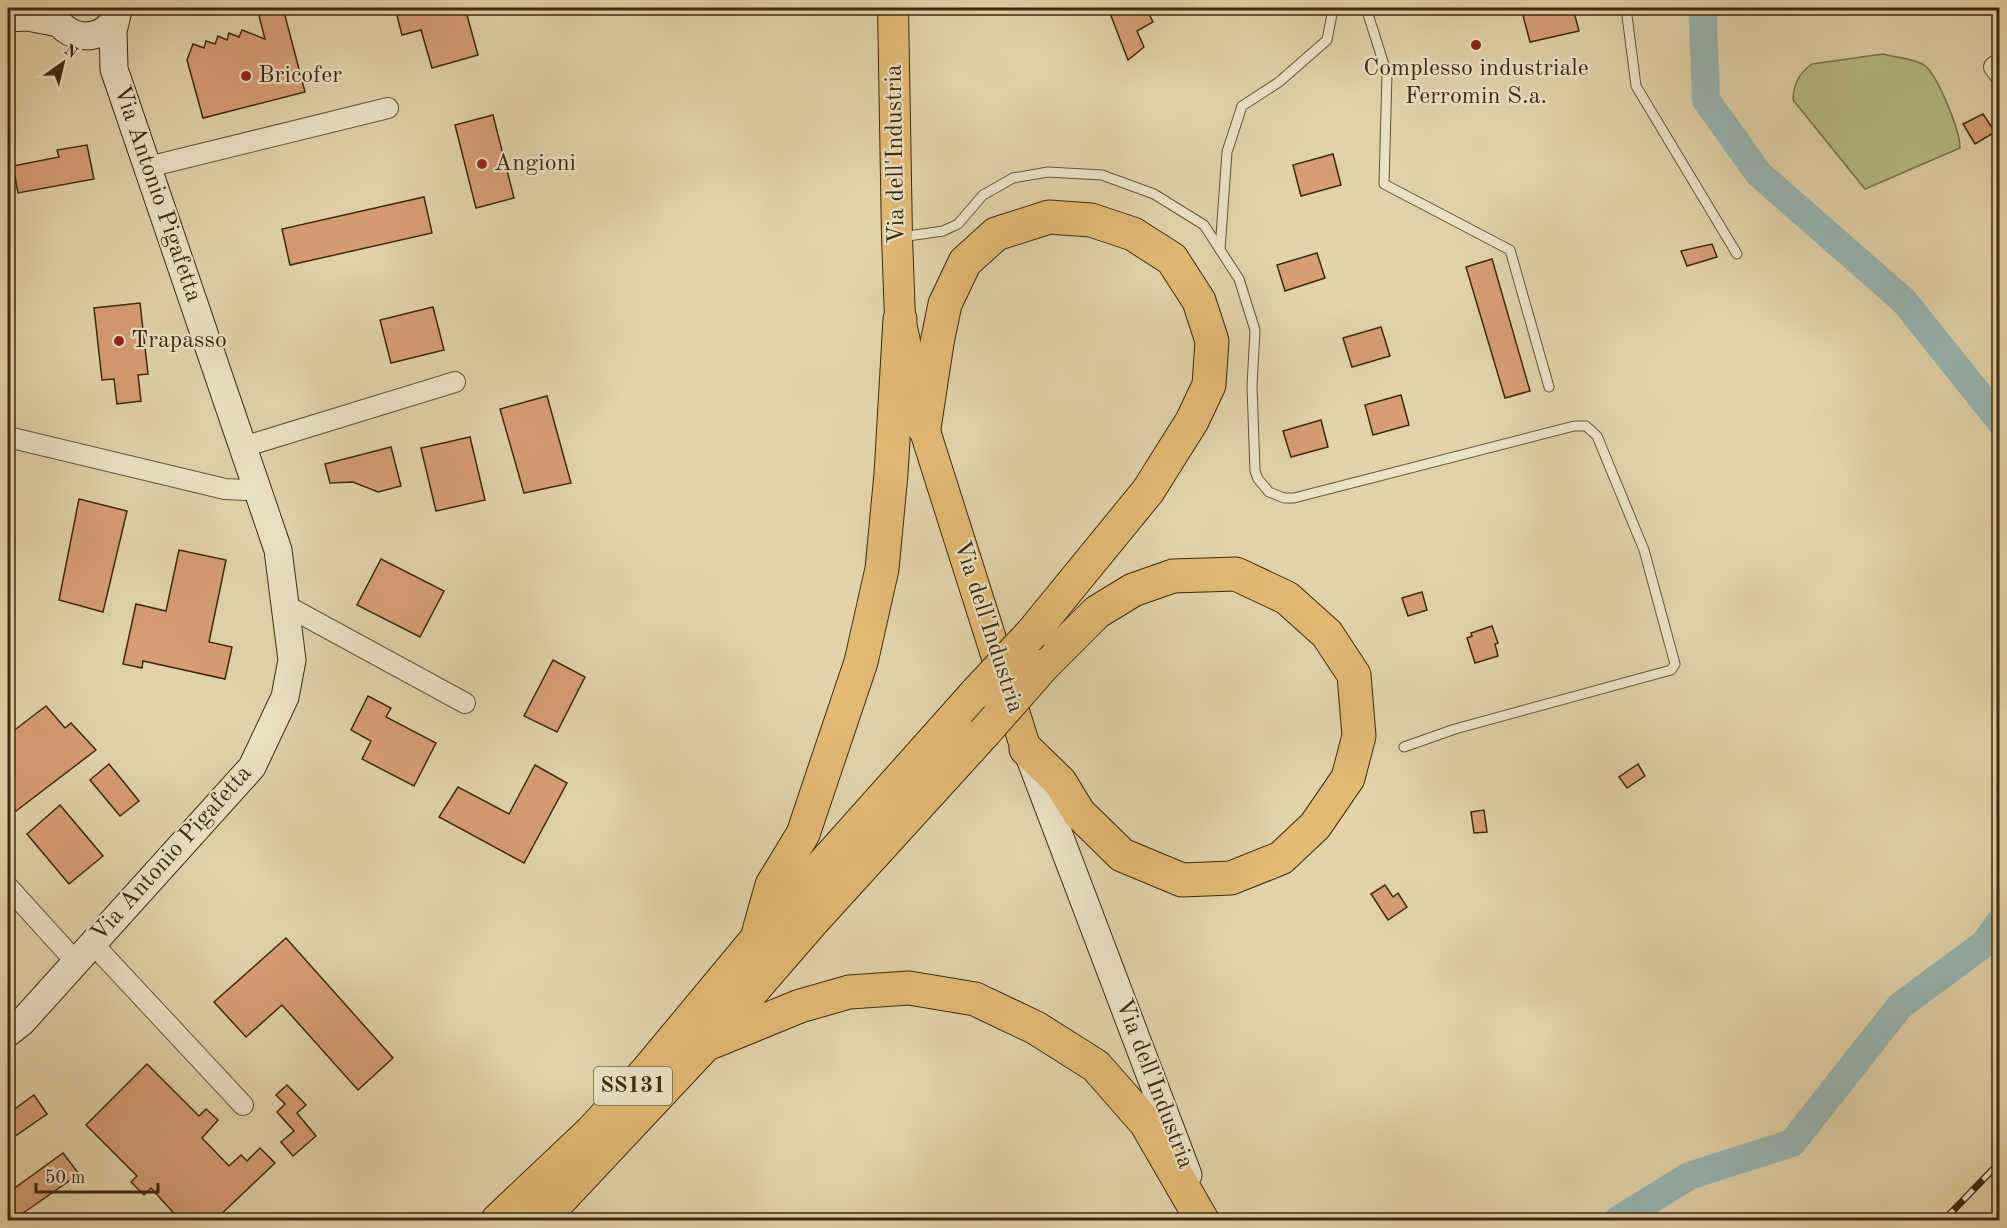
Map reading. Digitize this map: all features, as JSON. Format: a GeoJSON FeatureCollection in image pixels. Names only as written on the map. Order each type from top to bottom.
{"type":"FeatureCollection","features":[{"type":"Feature","properties":{"kind":"highway"},"geometry":{"type":"LineString","coordinates":[[755,941],[1032,633],[1148,491],[1192,421],[1209,385],[1212,341],[1199,301],[1172,259],[1133,234],[1091,220],[1049,217],[996,234],[965,262],[945,304],[924,428]]}},
{"type":"Feature","properties":{"kind":"highway"},"geometry":{"type":"LineString","coordinates":[[755,941],[772,885],[803,834],[861,662],[882,569],[891,474],[900,319]]}},
{"type":"Feature","properties":{"kind":"highway"},"geometry":{"type":"LineString","coordinates":[[707,1043],[811,922],[1043,666],[1097,612],[1133,590],[1173,576],[1236,574],[1287,598],[1326,634],[1354,675],[1359,736],[1348,778],[1315,826],[1281,858],[1232,878],[1182,880],[1122,855],[1079,813],[1060,782],[1026,749]]}},
{"type":"Feature","properties":{"kind":"highway","name":"SS131"},"geometry":{"type":"LineString","coordinates":[[498,1221],[591,1132],[647,1071],[755,941]]}},
{"type":"Feature","properties":{"kind":"highway"},"geometry":{"type":"LineString","coordinates":[[707,1043],[800,1006],[849,992],[909,988],[975,999],[1036,1028],[1096,1066],[1146,1123],[1204,1221]]}},
{"type":"Feature","properties":{"kind":"highway","name":"SS131"},"geometry":{"type":"LineString","coordinates":[[541,1221],[707,1043]]}},
{"type":"Feature","properties":{"kind":"main road","name":"Via dell'Industria"},"geometry":{"type":"LineString","coordinates":[[893,8],[900,319],[924,428],[1026,749]]}},
{"type":"Feature","properties":{"kind":"street"},"geometry":{"type":"LineString","coordinates":[[8,12],[23,8]]}},
{"type":"Feature","properties":{"kind":"street"},"geometry":{"type":"LineString","coordinates":[[83,36],[102,32],[118,13]]}},
{"type":"Feature","properties":{"kind":"street","name":"Via Antonio Pigafetta"},"geometry":{"type":"LineString","coordinates":[[8,1033],[22,1022],[252,766],[285,697],[292,660],[278,550],[114,66],[113,31],[118,13]]}},
{"type":"Feature","properties":{"kind":"street","name":"Via Antonio Pigafetta"},"geometry":{"type":"LineString","coordinates":[[8,18],[55,15],[74,34],[83,36],[102,51],[114,66]]}},
{"type":"Feature","properties":{"kind":"street"},"geometry":{"type":"LineString","coordinates":[[148,167],[388,108]]}},
{"type":"Feature","properties":{"kind":"street"},"geometry":{"type":"LineString","coordinates":[[243,447],[455,382]]}},
{"type":"Feature","properties":{"kind":"street"},"geometry":{"type":"LineString","coordinates":[[8,437],[225,489],[258,488]]}},
{"type":"Feature","properties":{"kind":"street"},"geometry":{"type":"LineString","coordinates":[[285,605],[465,703]]}},
{"type":"Feature","properties":{"kind":"street","name":"Via dell'Industria"},"geometry":{"type":"LineString","coordinates":[[1026,749],[1204,1221]]}},
{"type":"Feature","properties":{"kind":"street"},"geometry":{"type":"LineString","coordinates":[[8,887],[84,953],[243,1105]]}},
{"type":"Feature","properties":{"kind":"lane"},"geometry":{"type":"LineString","coordinates":[[1220,250],[1227,152],[1242,106],[1279,82],[1327,40],[1332,14],[1329,8]]}},
{"type":"Feature","properties":{"kind":"lane"},"geometry":{"type":"LineString","coordinates":[[1366,8],[1386,74],[1384,184],[1510,249],[1550,387]]}},
{"type":"Feature","properties":{"kind":"lane"},"geometry":{"type":"LineString","coordinates":[[1626,8],[1636,86],[1737,254]]}},
{"type":"Feature","properties":{"kind":"lane"},"geometry":{"type":"LineString","coordinates":[[897,237],[943,231],[958,224],[983,195],[1013,178],[1048,172],[1102,175],[1154,194],[1204,225],[1239,279],[1255,330],[1252,386],[1255,471],[1258,479],[1269,492],[1284,498],[1294,498],[1574,426],[1586,426],[1597,436],[1644,550],[1675,664],[1671,670],[1455,729],[1404,747]]}},
{"type":"Feature","properties":{"kind":"green space"},"geometry":{"type":"Polygon","coordinates":[[[1883,54],[1915,61],[1930,71],[1947,104],[1960,148],[1865,189],[1793,100],[1793,95],[1800,75],[1812,64],[1883,54]]]}},
{"type":"Feature","properties":{"kind":"building","name":"Bricofer"},"geometry":{"type":"Polygon","coordinates":[[[257,8],[283,8],[305,92],[203,118],[187,60],[193,44],[204,48],[206,41],[215,44],[218,36],[227,40],[229,33],[239,37],[242,30],[265,39],[257,8]]]}},
{"type":"Feature","properties":{"kind":"building"},"geometry":{"type":"Polygon","coordinates":[[[395,8],[465,8],[478,55],[432,68],[421,30],[402,35],[395,8]]]}},
{"type":"Feature","properties":{"kind":"building"},"geometry":{"type":"Polygon","coordinates":[[[1108,8],[1146,8],[1153,22],[1137,31],[1144,47],[1128,60],[1108,8]]]}},
{"type":"Feature","properties":{"kind":"building"},"geometry":{"type":"Polygon","coordinates":[[[1521,8],[1573,8],[1579,31],[1530,42],[1521,8]]]}},
{"type":"Feature","properties":{"kind":"building"},"geometry":{"type":"Polygon","coordinates":[[[1983,114],[1995,132],[1975,144],[1963,124],[1983,114]]]}},
{"type":"Feature","properties":{"kind":"building"},"geometry":{"type":"Polygon","coordinates":[[[493,115],[514,198],[476,208],[455,125],[493,115]]]}},
{"type":"Feature","properties":{"kind":"building"},"geometry":{"type":"Polygon","coordinates":[[[87,145],[94,179],[18,193],[13,166],[59,157],[57,150],[87,145]]]}},
{"type":"Feature","properties":{"kind":"building"},"geometry":{"type":"Polygon","coordinates":[[[1333,154],[1341,185],[1301,196],[1293,165],[1333,154]]]}},
{"type":"Feature","properties":{"kind":"building"},"geometry":{"type":"Polygon","coordinates":[[[424,197],[432,233],[290,265],[282,229],[424,197]]]}},
{"type":"Feature","properties":{"kind":"building"},"geometry":{"type":"Polygon","coordinates":[[[1712,244],[1717,257],[1687,266],[1681,251],[1712,244]]]}},
{"type":"Feature","properties":{"kind":"building"},"geometry":{"type":"Polygon","coordinates":[[[1317,253],[1325,278],[1285,291],[1277,265],[1317,253]]]}},
{"type":"Feature","properties":{"kind":"building"},"geometry":{"type":"Polygon","coordinates":[[[1492,259],[1530,391],[1505,398],[1466,267],[1492,259]]]}},
{"type":"Feature","properties":{"kind":"building"},"geometry":{"type":"Polygon","coordinates":[[[140,303],[148,374],[138,375],[141,401],[117,404],[114,379],[102,380],[94,308],[140,303]]]}},
{"type":"Feature","properties":{"kind":"building"},"geometry":{"type":"Polygon","coordinates":[[[433,307],[444,350],[391,363],[380,320],[433,307]]]}},
{"type":"Feature","properties":{"kind":"building"},"geometry":{"type":"Polygon","coordinates":[[[1381,327],[1390,356],[1352,367],[1343,338],[1381,327]]]}},
{"type":"Feature","properties":{"kind":"building"},"geometry":{"type":"Polygon","coordinates":[[[1401,395],[1409,425],[1373,435],[1365,405],[1401,395]]]}},
{"type":"Feature","properties":{"kind":"building"},"geometry":{"type":"Polygon","coordinates":[[[547,396],[571,483],[524,493],[500,409],[547,396]]]}},
{"type":"Feature","properties":{"kind":"building"},"geometry":{"type":"Polygon","coordinates":[[[1321,420],[1328,447],[1291,457],[1283,431],[1321,420]]]}},
{"type":"Feature","properties":{"kind":"building"},"geometry":{"type":"Polygon","coordinates":[[[470,437],[485,500],[436,511],[421,448],[470,437]]]}},
{"type":"Feature","properties":{"kind":"building"},"geometry":{"type":"Polygon","coordinates":[[[391,447],[401,486],[378,492],[353,482],[330,483],[325,464],[391,447]]]}},
{"type":"Feature","properties":{"kind":"building"},"geometry":{"type":"Polygon","coordinates":[[[79,499],[127,511],[103,612],[59,600],[79,499]]]}},
{"type":"Feature","properties":{"kind":"building"},"geometry":{"type":"Polygon","coordinates":[[[179,550],[226,560],[209,642],[232,647],[225,679],[143,661],[142,668],[123,664],[136,604],[166,611],[179,550]]]}},
{"type":"Feature","properties":{"kind":"building"},"geometry":{"type":"Polygon","coordinates":[[[381,559],[444,591],[420,637],[357,605],[381,559]]]}},
{"type":"Feature","properties":{"kind":"building"},"geometry":{"type":"Polygon","coordinates":[[[1422,592],[1427,610],[1408,616],[1402,598],[1422,592]]]}},
{"type":"Feature","properties":{"kind":"building"},"geometry":{"type":"Polygon","coordinates":[[[1492,626],[1498,643],[1495,644],[1498,656],[1475,663],[1467,638],[1472,636],[1471,633],[1492,626]]]}},
{"type":"Feature","properties":{"kind":"building"},"geometry":{"type":"Polygon","coordinates":[[[553,660],[585,677],[557,732],[524,716],[553,660]]]}},
{"type":"Feature","properties":{"kind":"building"},"geometry":{"type":"Polygon","coordinates":[[[368,696],[391,708],[386,717],[436,743],[414,786],[362,759],[371,741],[351,730],[368,696]]]}},
{"type":"Feature","properties":{"kind":"building"},"geometry":{"type":"Polygon","coordinates":[[[46,706],[65,728],[71,723],[96,750],[16,811],[8,801],[8,735],[46,706]]]}},
{"type":"Feature","properties":{"kind":"building"},"geometry":{"type":"Polygon","coordinates":[[[109,764],[139,801],[120,816],[90,780],[109,764]]]}},
{"type":"Feature","properties":{"kind":"building"},"geometry":{"type":"Polygon","coordinates":[[[1638,764],[1645,776],[1627,788],[1619,777],[1638,764]]]}},
{"type":"Feature","properties":{"kind":"building"},"geometry":{"type":"Polygon","coordinates":[[[535,765],[567,783],[524,863],[439,817],[458,787],[509,814],[535,765]]]}},
{"type":"Feature","properties":{"kind":"building"},"geometry":{"type":"Polygon","coordinates":[[[60,805],[103,856],[69,884],[27,834],[60,805]]]}},
{"type":"Feature","properties":{"kind":"building"},"geometry":{"type":"Polygon","coordinates":[[[1484,810],[1487,832],[1474,833],[1471,812],[1484,810]]]}},
{"type":"Feature","properties":{"kind":"building"},"geometry":{"type":"Polygon","coordinates":[[[1385,885],[1393,897],[1398,893],[1407,907],[1388,920],[1371,894],[1385,885]]]}},
{"type":"Feature","properties":{"kind":"building"},"geometry":{"type":"Polygon","coordinates":[[[286,938],[393,1058],[358,1090],[282,1005],[246,1037],[214,1002],[286,938]]]}},
{"type":"Feature","properties":{"kind":"building"},"geometry":{"type":"Polygon","coordinates":[[[147,1064],[199,1116],[206,1109],[218,1120],[202,1138],[229,1166],[241,1155],[247,1161],[260,1148],[275,1163],[214,1221],[181,1221],[151,1188],[144,1195],[131,1182],[137,1176],[86,1125],[147,1064]]]}},
{"type":"Feature","properties":{"kind":"building"},"geometry":{"type":"Polygon","coordinates":[[[287,1085],[306,1105],[297,1113],[316,1136],[293,1156],[281,1142],[294,1131],[277,1112],[285,1104],[276,1095],[287,1085]]]}},
{"type":"Feature","properties":{"kind":"building"},"geometry":{"type":"Polygon","coordinates":[[[34,1095],[47,1114],[8,1141],[8,1114],[34,1095]]]}},
{"type":"Feature","properties":{"kind":"building"},"geometry":{"type":"Polygon","coordinates":[[[63,1153],[79,1174],[16,1218],[8,1205],[8,1193],[63,1153]]]}},
{"type":"Feature","properties":{"kind":"waterway"},"geometry":{"type":"LineString","coordinates":[[1704,8],[1706,100],[1759,174],[1904,301],[2000,421]]}},
{"type":"Feature","properties":{"kind":"waterway"},"geometry":{"type":"LineString","coordinates":[[1618,1220],[1689,1176],[1792,1143],[1900,1006],[1985,943],[2000,922]]}},
{"type":"Feature","properties":{"kind":"railway"},"geometry":{"type":"LineString","coordinates":[[1944,1220],[2000,1162]]}},
{"type":"Feature","properties":{"kind":"place","name":"Complesso industriale Ferromin S.a."},"geometry":{"type":"Point","coordinates":[1476,45]}},
{"type":"Feature","properties":{"kind":"place","name":"Bricofer"},"geometry":{"type":"Point","coordinates":[246,76]}},
{"type":"Feature","properties":{"kind":"place","name":"Angioni"},"geometry":{"type":"Point","coordinates":[482,164]}},
{"type":"Feature","properties":{"kind":"place","name":"Trapasso"},"geometry":{"type":"Point","coordinates":[119,341]}}]}
